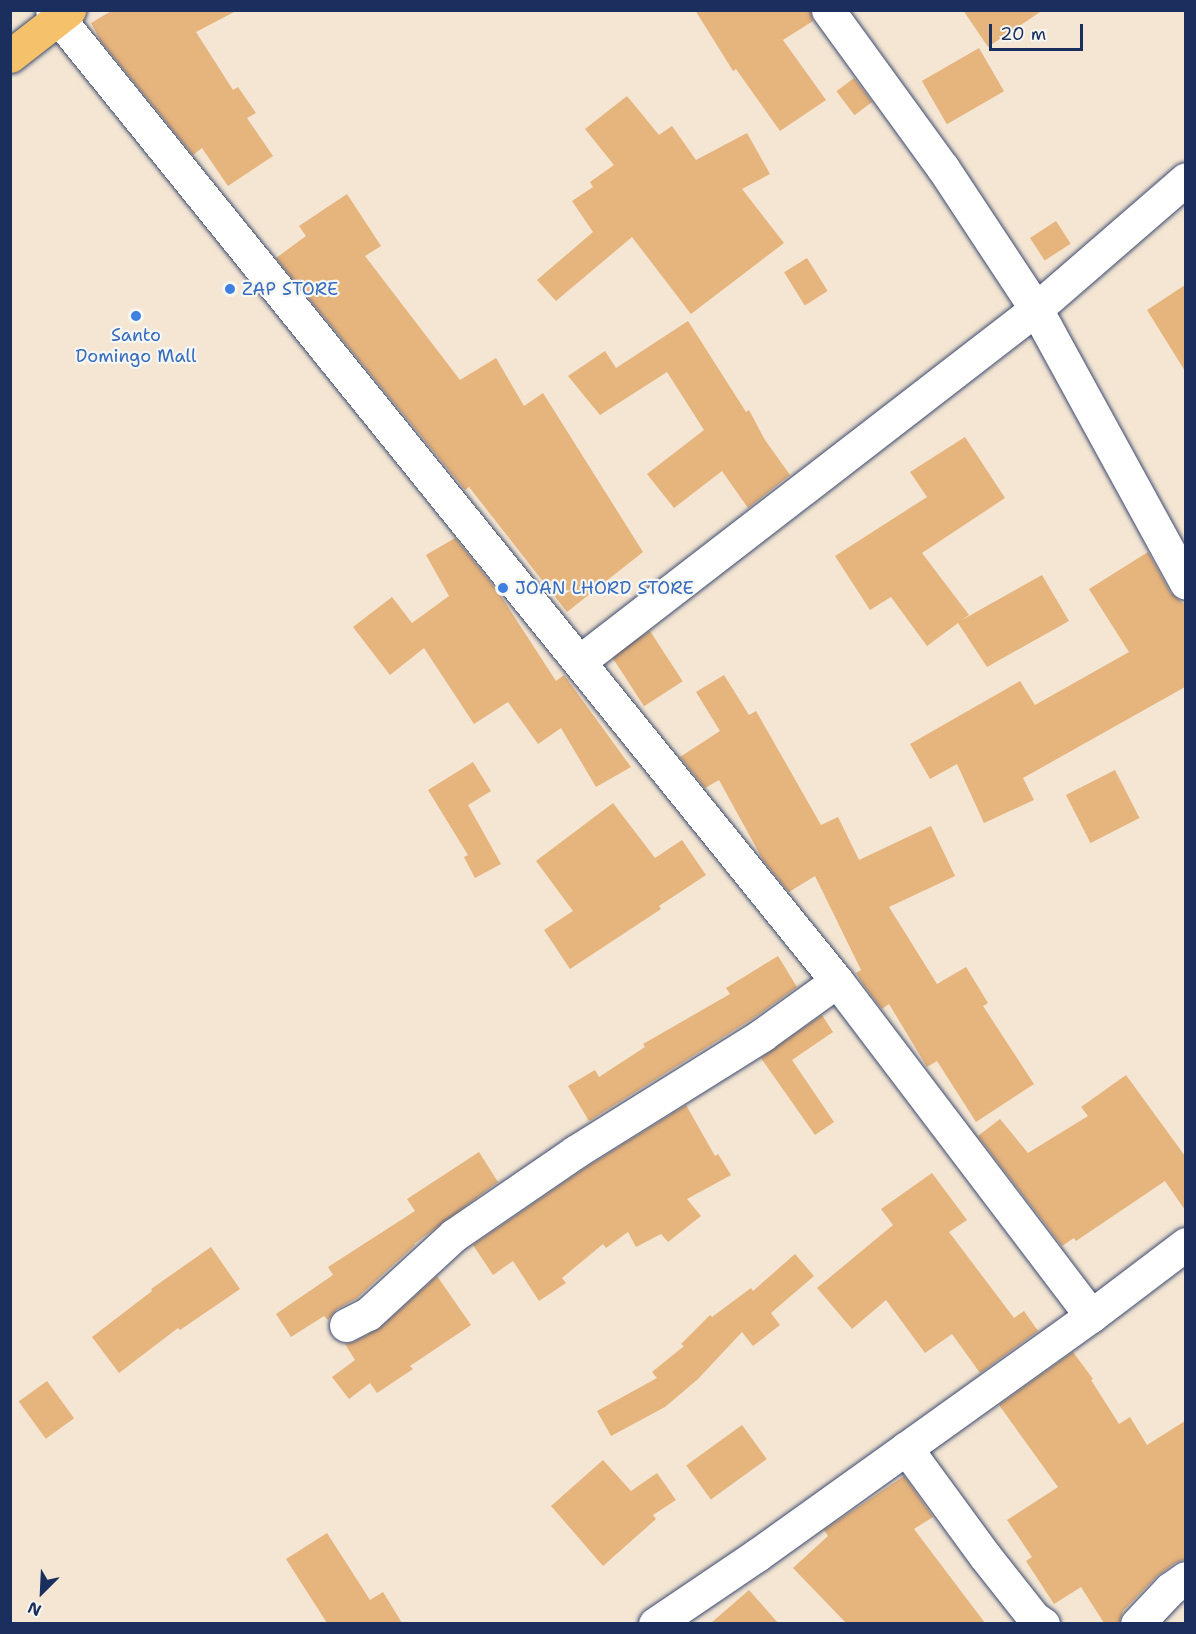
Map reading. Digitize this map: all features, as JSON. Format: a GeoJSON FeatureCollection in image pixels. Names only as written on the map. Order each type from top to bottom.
{"type":"FeatureCollection","features":[{"type":"Feature","properties":{"kind":"highway"},"geometry":{"type":"LineString","coordinates":[[10,56],[60,13]]}},
{"type":"Feature","properties":{"kind":"street"},"geometry":{"type":"LineString","coordinates":[[828,10],[943,168],[1036,309],[1185,583]]}},
{"type":"Feature","properties":{"kind":"street"},"geometry":{"type":"LineString","coordinates":[[60,13],[837,981],[1090,1316]]}},
{"type":"Feature","properties":{"kind":"street"},"geometry":{"type":"LineString","coordinates":[[580,661],[1036,309],[1185,179]]}},
{"type":"Feature","properties":{"kind":"street"},"geometry":{"type":"LineString","coordinates":[[346,1325],[368,1314],[453,1234],[575,1152],[762,1035],[837,981]]}},
{"type":"Feature","properties":{"kind":"street"},"geometry":{"type":"LineString","coordinates":[[655,1623],[757,1555],[1090,1316],[1185,1244]]}},
{"type":"Feature","properties":{"kind":"street"},"geometry":{"type":"LineString","coordinates":[[906,1448],[1036,1622]]}},
{"type":"Feature","properties":{"kind":"street"},"geometry":{"type":"LineString","coordinates":[[1137,1623],[1170,1589],[1185,1578]]}},
{"type":"Feature","properties":{"kind":"building"},"geometry":{"type":"Polygon","coordinates":[[[113,10],[238,10],[196,32],[233,90],[238,87],[256,113],[247,118],[273,156],[228,186],[202,148],[193,155],[100,40],[91,23],[113,10]]]}},
{"type":"Feature","properties":{"kind":"building"},"geometry":{"type":"Polygon","coordinates":[[[695,10],[810,10],[813,21],[783,40],[826,100],[780,131],[736,69],[733,71],[695,10]]]}},
{"type":"Feature","properties":{"kind":"building"},"geometry":{"type":"Polygon","coordinates":[[[963,10],[1043,10],[988,47],[963,10]]]}},
{"type":"Feature","properties":{"kind":"building"},"geometry":{"type":"Polygon","coordinates":[[[979,48],[1004,91],[947,124],[922,81],[979,48]]]}},
{"type":"Feature","properties":{"kind":"building"},"geometry":{"type":"Polygon","coordinates":[[[854,78],[872,102],[854,115],[836,91],[854,78]]]}},
{"type":"Feature","properties":{"kind":"building"},"geometry":{"type":"Polygon","coordinates":[[[627,96],[659,135],[672,126],[696,160],[747,133],[770,174],[742,189],[784,243],[691,314],[632,237],[556,301],[537,280],[593,232],[572,201],[593,187],[590,182],[614,165],[585,129],[627,96]]]}},
{"type":"Feature","properties":{"kind":"building"},"geometry":{"type":"Polygon","coordinates":[[[347,194],[381,246],[365,256],[460,380],[496,358],[524,406],[543,393],[643,552],[567,612],[469,487],[465,490],[276,258],[306,236],[299,226],[347,194]]]}},
{"type":"Feature","properties":{"kind":"building"},"geometry":{"type":"Polygon","coordinates":[[[1056,221],[1071,244],[1045,261],[1030,238],[1056,221]]]}},
{"type":"Feature","properties":{"kind":"building"},"geometry":{"type":"Polygon","coordinates":[[[807,258],[828,291],[805,305],[784,272],[807,258]]]}},
{"type":"Feature","properties":{"kind":"building"},"geometry":{"type":"Polygon","coordinates":[[[1185,285],[1185,371],[1147,310],[1185,285]]]}},
{"type":"Feature","properties":{"kind":"building"},"geometry":{"type":"Polygon","coordinates":[[[688,321],[746,412],[749,410],[765,440],[790,475],[748,508],[722,471],[674,508],[647,474],[704,430],[667,372],[600,415],[568,376],[605,351],[616,368],[688,321]]]}},
{"type":"Feature","properties":{"kind":"building"},"geometry":{"type":"Polygon","coordinates":[[[965,437],[1005,498],[922,553],[969,615],[960,621],[1042,575],[1069,621],[987,667],[958,623],[927,646],[891,597],[870,610],[835,556],[927,497],[910,472],[965,437]]]}},
{"type":"Feature","properties":{"kind":"building"},"geometry":{"type":"Polygon","coordinates":[[[455,538],[499,593],[556,681],[564,675],[631,767],[596,787],[561,728],[538,744],[508,702],[474,724],[424,648],[390,675],[353,627],[392,597],[412,623],[449,596],[426,555],[455,538]]]}},
{"type":"Feature","properties":{"kind":"building"},"geometry":{"type":"Polygon","coordinates":[[[1148,552],[1170,592],[1185,605],[1185,687],[1023,778],[1034,800],[984,823],[957,764],[930,779],[910,744],[1020,681],[1035,705],[1129,652],[1089,589],[1148,552]]]}},
{"type":"Feature","properties":{"kind":"building"},"geometry":{"type":"Polygon","coordinates":[[[650,631],[683,681],[644,706],[611,656],[650,631]]]}},
{"type":"Feature","properties":{"kind":"building"},"geometry":{"type":"Polygon","coordinates":[[[724,675],[749,715],[756,711],[821,825],[838,817],[859,860],[931,826],[955,876],[889,907],[937,984],[966,967],[988,1003],[983,1006],[1034,1084],[976,1122],[937,1061],[927,1067],[889,1004],[882,1009],[865,987],[856,973],[861,970],[815,876],[789,892],[763,860],[719,780],[705,788],[680,757],[720,731],[696,692],[724,675]]]}},
{"type":"Feature","properties":{"kind":"building"},"geometry":{"type":"Polygon","coordinates":[[[473,762],[491,791],[468,805],[501,864],[475,878],[464,857],[468,855],[428,790],[473,762]]]}},
{"type":"Feature","properties":{"kind":"building"},"geometry":{"type":"Polygon","coordinates":[[[1115,770],[1140,818],[1091,843],[1066,795],[1115,770]]]}},
{"type":"Feature","properties":{"kind":"building"},"geometry":{"type":"Polygon","coordinates":[[[613,803],[655,858],[682,840],[706,875],[659,906],[661,909],[570,969],[544,930],[573,911],[536,861],[613,803]]]}},
{"type":"Feature","properties":{"kind":"building"},"geometry":{"type":"Polygon","coordinates":[[[778,956],[797,987],[752,1019],[589,1121],[568,1086],[595,1070],[599,1077],[645,1047],[643,1044],[730,994],[726,988],[778,956]]]}},
{"type":"Feature","properties":{"kind":"building"},"geometry":{"type":"Polygon","coordinates":[[[822,1015],[833,1032],[792,1060],[834,1122],[815,1135],[761,1058],[822,1015]]]}},
{"type":"Feature","properties":{"kind":"building"},"geometry":{"type":"Polygon","coordinates":[[[1126,1075],[1185,1156],[1185,1210],[1165,1181],[1076,1241],[1074,1238],[1062,1246],[978,1136],[1000,1119],[1028,1153],[1088,1116],[1081,1107],[1126,1075]]]}},
{"type":"Feature","properties":{"kind":"building"},"geometry":{"type":"Polygon","coordinates":[[[686,1105],[715,1156],[718,1154],[731,1175],[687,1199],[701,1216],[668,1242],[661,1234],[636,1247],[628,1232],[606,1248],[603,1244],[562,1278],[566,1283],[539,1301],[513,1261],[493,1275],[473,1245],[585,1168],[686,1105]]]}},
{"type":"Feature","properties":{"kind":"building"},"geometry":{"type":"Polygon","coordinates":[[[479,1152],[498,1182],[414,1244],[357,1298],[337,1309],[328,1320],[324,1316],[291,1337],[276,1314],[333,1275],[328,1267],[415,1211],[407,1199],[479,1152]]]}},
{"type":"Feature","properties":{"kind":"building"},"geometry":{"type":"Polygon","coordinates":[[[932,1173],[967,1220],[949,1232],[1014,1318],[1024,1311],[1038,1331],[980,1373],[952,1334],[925,1353],[886,1300],[852,1329],[817,1288],[893,1225],[881,1209],[932,1173]]]}},
{"type":"Feature","properties":{"kind":"building"},"geometry":{"type":"Polygon","coordinates":[[[211,1247],[240,1289],[180,1330],[178,1328],[119,1373],[92,1337],[152,1291],[151,1289],[211,1247]]]}},
{"type":"Feature","properties":{"kind":"building"},"geometry":{"type":"Polygon","coordinates":[[[795,1254],[814,1276],[771,1313],[780,1325],[753,1346],[742,1332],[698,1379],[665,1407],[611,1436],[597,1411],[657,1378],[652,1372],[684,1346],[681,1344],[710,1315],[712,1317],[751,1288],[753,1291],[795,1254]]]}},
{"type":"Feature","properties":{"kind":"building"},"geometry":{"type":"Polygon","coordinates":[[[437,1276],[471,1325],[410,1366],[413,1369],[377,1393],[370,1383],[349,1399],[332,1377],[355,1360],[345,1344],[354,1342],[380,1328],[437,1276]]]}},
{"type":"Feature","properties":{"kind":"building"},"geometry":{"type":"Polygon","coordinates":[[[1073,1352],[1093,1379],[1091,1380],[1119,1424],[1130,1417],[1147,1445],[1185,1421],[1185,1559],[1157,1576],[1123,1611],[1119,1623],[1104,1623],[1081,1587],[1054,1604],[1026,1561],[1032,1557],[1007,1520],[1058,1487],[999,1405],[1073,1352]]]}},
{"type":"Feature","properties":{"kind":"building"},"geometry":{"type":"Polygon","coordinates":[[[47,1381],[74,1418],[46,1439],[19,1402],[47,1381]]]}},
{"type":"Feature","properties":{"kind":"building"},"geometry":{"type":"Polygon","coordinates":[[[742,1425],[767,1459],[711,1500],[686,1466],[742,1425]]]}},
{"type":"Feature","properties":{"kind":"building"},"geometry":{"type":"Polygon","coordinates":[[[603,1460],[631,1491],[657,1473],[676,1500],[653,1515],[656,1519],[603,1566],[551,1506],[603,1460]]]}},
{"type":"Feature","properties":{"kind":"building"},"geometry":{"type":"Polygon","coordinates":[[[904,1476],[933,1517],[914,1529],[985,1623],[846,1623],[793,1568],[828,1536],[824,1530],[904,1476]]]}},
{"type":"Feature","properties":{"kind":"building"},"geometry":{"type":"Polygon","coordinates":[[[327,1533],[370,1600],[383,1592],[402,1623],[327,1623],[286,1559],[327,1533]]]}},
{"type":"Feature","properties":{"kind":"building"},"geometry":{"type":"Polygon","coordinates":[[[749,1590],[778,1623],[711,1623],[749,1590]]]}},
{"type":"Feature","properties":{"kind":"place","name":"ZAP STORE"},"geometry":{"type":"Point","coordinates":[230,289]}},
{"type":"Feature","properties":{"kind":"place","name":"Santo Domingo Mall"},"geometry":{"type":"Point","coordinates":[136,316]}},
{"type":"Feature","properties":{"kind":"place","name":"JOAN LHORD STORE"},"geometry":{"type":"Point","coordinates":[503,588]}}]}
